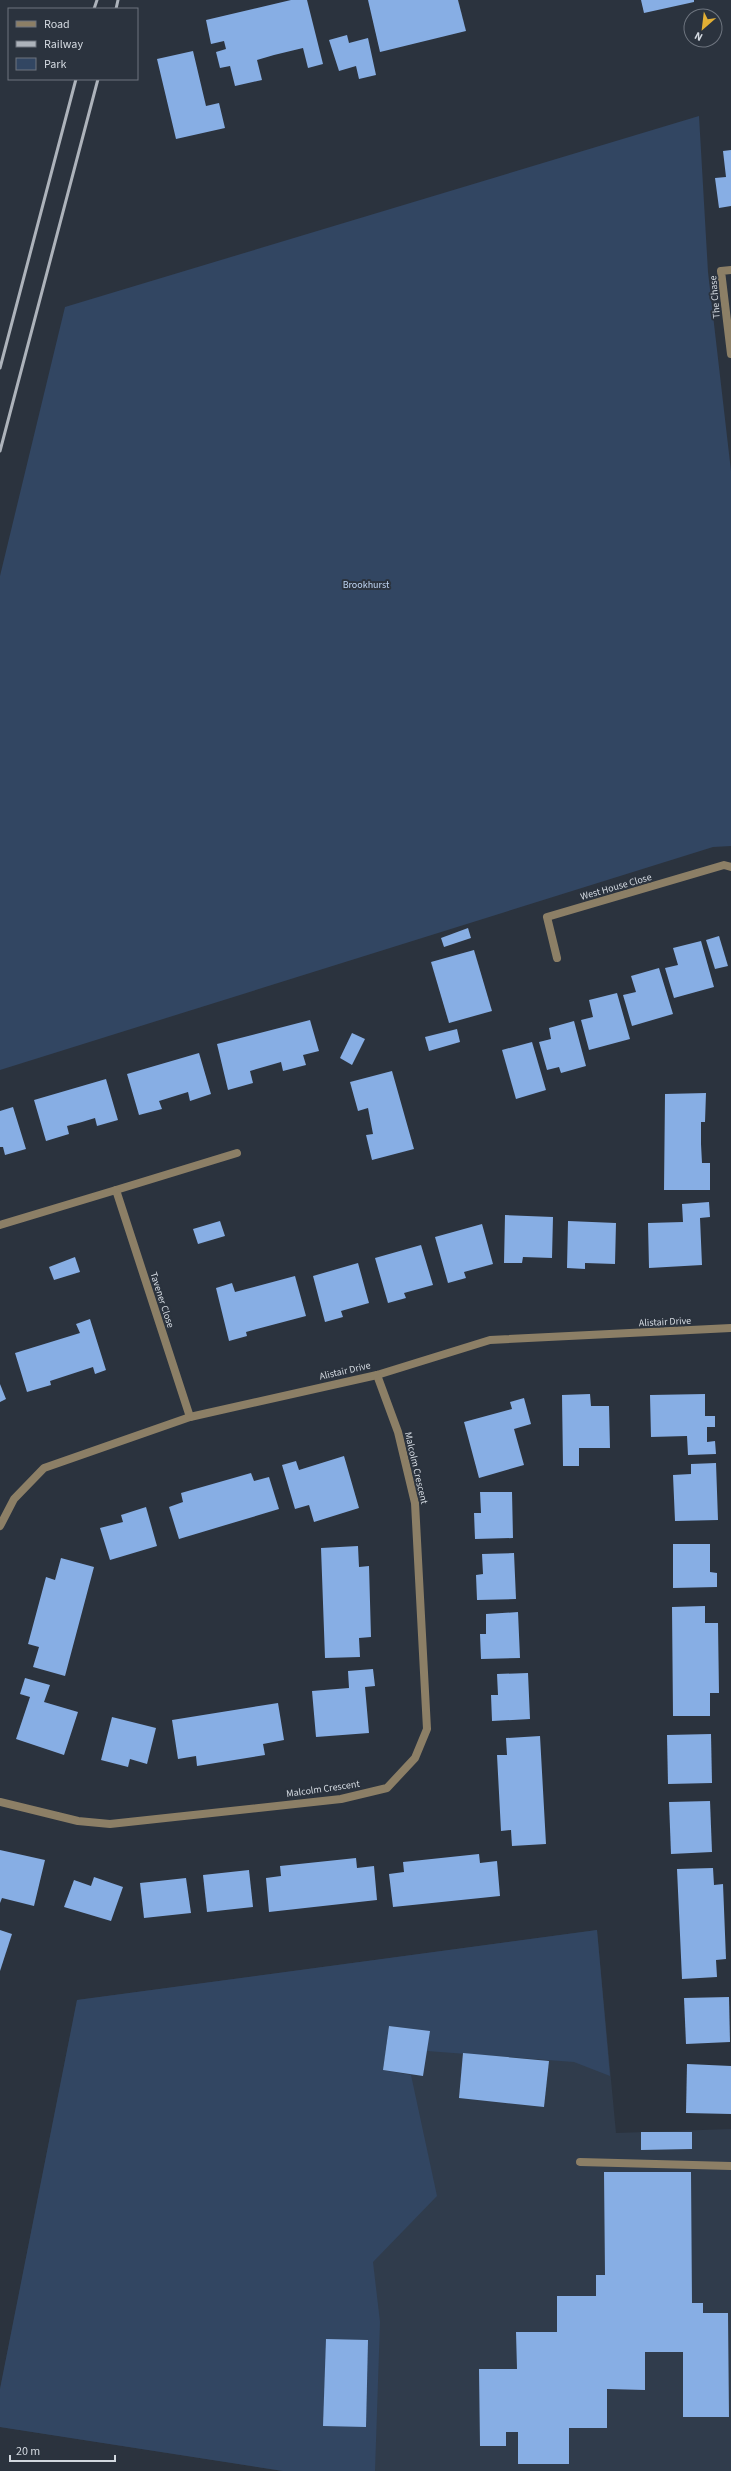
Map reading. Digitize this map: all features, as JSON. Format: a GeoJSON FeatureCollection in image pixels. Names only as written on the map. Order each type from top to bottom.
{"type":"FeatureCollection","features":[{"type":"Feature","properties":{"kind":"street","name":"The Chase"},"geometry":{"type":"LineString","coordinates":[[731,270],[720,271],[731,354]]}},
{"type":"Feature","properties":{"kind":"street","name":"West House Close"},"geometry":{"type":"LineString","coordinates":[[557,958],[547,917],[724,866],[731,867]]}},
{"type":"Feature","properties":{"kind":"street"},"geometry":{"type":"LineString","coordinates":[[0,1225],[237,1153]]}},
{"type":"Feature","properties":{"kind":"street","name":"Tavener Close"},"geometry":{"type":"LineString","coordinates":[[116,1190],[190,1417]]}},
{"type":"Feature","properties":{"kind":"street","name":"Alistair Drive"},"geometry":{"type":"LineString","coordinates":[[0,1526],[14,1499],[44,1468],[190,1417],[377,1375],[490,1340],[731,1328]]}},
{"type":"Feature","properties":{"kind":"street","name":"Malcolm Crescent"},"geometry":{"type":"LineString","coordinates":[[0,1802],[78,1821],[110,1824],[341,1799],[387,1788],[415,1758],[427,1729],[415,1503],[398,1432],[377,1375]]}},
{"type":"Feature","properties":{"kind":"street"},"geometry":{"type":"LineString","coordinates":[[580,2162],[731,2166]]}},
{"type":"Feature","properties":{"kind":"shaded area"},"geometry":{"type":"Polygon","coordinates":[[[597,1930],[616,2133],[731,2129],[731,2471],[283,2471],[0,2427],[0,2389],[77,2000],[597,1930]]]}},
{"type":"Feature","properties":{"kind":"green space","name":"Brookhurst"},"geometry":{"type":"Polygon","coordinates":[[[699,116],[708,272],[731,471],[731,846],[713,847],[0,1070],[0,576],[65,307],[699,116]]]}},
{"type":"Feature","properties":{"kind":"green space"},"geometry":{"type":"Polygon","coordinates":[[[597,1930],[610,2076],[574,2062],[427,2051],[429,2031],[389,2026],[383,2070],[411,2075],[437,2196],[373,2262],[380,2322],[375,2471],[283,2471],[0,2427],[0,2389],[77,2000],[597,1930]]]}},
{"type":"Feature","properties":{"kind":"building"},"geometry":{"type":"Polygon","coordinates":[[[291,0],[307,0],[323,64],[308,68],[303,48],[274,55],[257,60],[262,80],[235,86],[230,66],[220,68],[216,52],[226,49],[224,41],[211,44],[206,20],[291,0]]]}},
{"type":"Feature","properties":{"kind":"building"},"geometry":{"type":"Polygon","coordinates":[[[368,0],[458,0],[466,31],[380,52],[368,0]]]}},
{"type":"Feature","properties":{"kind":"building"},"geometry":{"type":"Polygon","coordinates":[[[641,0],[694,0],[694,2],[644,13],[641,0]]]}},
{"type":"Feature","properties":{"kind":"building"},"geometry":{"type":"Polygon","coordinates":[[[347,35],[349,43],[368,38],[376,75],[359,79],[356,66],[339,71],[329,40],[347,35]]]}},
{"type":"Feature","properties":{"kind":"building"},"geometry":{"type":"Polygon","coordinates":[[[193,51],[206,106],[219,103],[225,128],[176,139],[157,59],[193,51]]]}},
{"type":"Feature","properties":{"kind":"building"},"geometry":{"type":"Polygon","coordinates":[[[731,150],[731,206],[719,208],[715,178],[726,177],[723,151],[731,150]]]}},
{"type":"Feature","properties":{"kind":"building"},"geometry":{"type":"Polygon","coordinates":[[[468,928],[471,938],[444,947],[441,938],[468,928]]]}},
{"type":"Feature","properties":{"kind":"building"},"geometry":{"type":"Polygon","coordinates":[[[719,936],[728,966],[715,969],[706,940],[719,936]]]}},
{"type":"Feature","properties":{"kind":"building"},"geometry":{"type":"Polygon","coordinates":[[[701,941],[714,987],[674,998],[665,968],[678,965],[673,948],[701,941]]]}},
{"type":"Feature","properties":{"kind":"building"},"geometry":{"type":"Polygon","coordinates":[[[474,950],[492,1011],[449,1023],[431,962],[474,950]]]}},
{"type":"Feature","properties":{"kind":"building"},"geometry":{"type":"Polygon","coordinates":[[[659,968],[673,1014],[632,1026],[623,995],[636,992],[631,976],[659,968]]]}},
{"type":"Feature","properties":{"kind":"building"},"geometry":{"type":"Polygon","coordinates":[[[617,993],[630,1039],[589,1050],[581,1020],[593,1017],[589,1000],[617,993]]]}},
{"type":"Feature","properties":{"kind":"building"},"geometry":{"type":"Polygon","coordinates":[[[310,1020],[319,1051],[303,1055],[306,1065],[283,1071],[281,1062],[250,1071],[253,1083],[228,1090],[217,1044],[310,1020]]]}},
{"type":"Feature","properties":{"kind":"building"},"geometry":{"type":"Polygon","coordinates":[[[574,1021],[586,1066],[561,1073],[559,1067],[547,1070],[539,1042],[551,1039],[549,1028],[574,1021]]]}},
{"type":"Feature","properties":{"kind":"building"},"geometry":{"type":"Polygon","coordinates":[[[457,1029],[460,1042],[429,1051],[425,1037],[457,1029]]]}},
{"type":"Feature","properties":{"kind":"building"},"geometry":{"type":"Polygon","coordinates":[[[352,1033],[365,1039],[352,1065],[340,1058],[352,1033]]]}},
{"type":"Feature","properties":{"kind":"building"},"geometry":{"type":"Polygon","coordinates":[[[532,1042],[546,1090],[516,1099],[502,1050],[532,1042]]]}},
{"type":"Feature","properties":{"kind":"building"},"geometry":{"type":"Polygon","coordinates":[[[199,1053],[211,1094],[190,1101],[188,1092],[159,1101],[162,1109],[139,1115],[127,1074],[199,1053]]]}},
{"type":"Feature","properties":{"kind":"building"},"geometry":{"type":"Polygon","coordinates":[[[392,1071],[414,1149],[372,1160],[366,1135],[373,1134],[368,1108],[358,1111],[350,1082],[392,1071]]]}},
{"type":"Feature","properties":{"kind":"building"},"geometry":{"type":"Polygon","coordinates":[[[106,1079],[118,1120],[97,1126],[95,1118],[67,1126],[69,1134],[46,1141],[34,1100],[106,1079]]]}},
{"type":"Feature","properties":{"kind":"building"},"geometry":{"type":"Polygon","coordinates":[[[706,1093],[705,1122],[701,1122],[701,1144],[702,1163],[710,1163],[710,1190],[664,1190],[665,1094],[706,1093]]]}},
{"type":"Feature","properties":{"kind":"building"},"geometry":{"type":"Polygon","coordinates":[[[13,1107],[26,1149],[5,1155],[3,1147],[0,1147],[0,1111],[13,1107]]]}},
{"type":"Feature","properties":{"kind":"building"},"geometry":{"type":"Polygon","coordinates":[[[709,1202],[710,1217],[700,1218],[702,1265],[649,1268],[648,1223],[683,1222],[682,1204],[709,1202]]]}},
{"type":"Feature","properties":{"kind":"building"},"geometry":{"type":"Polygon","coordinates":[[[505,1215],[553,1217],[552,1258],[523,1257],[522,1263],[504,1263],[505,1215]]]}},
{"type":"Feature","properties":{"kind":"building"},"geometry":{"type":"Polygon","coordinates":[[[220,1221],[225,1236],[198,1244],[193,1229],[220,1221]]]}},
{"type":"Feature","properties":{"kind":"building"},"geometry":{"type":"Polygon","coordinates":[[[568,1221],[616,1223],[615,1264],[585,1263],[585,1269],[567,1268],[568,1221]]]}},
{"type":"Feature","properties":{"kind":"building"},"geometry":{"type":"Polygon","coordinates":[[[482,1224],[493,1264],[464,1272],[466,1278],[448,1283],[435,1237],[482,1224]]]}},
{"type":"Feature","properties":{"kind":"building"},"geometry":{"type":"Polygon","coordinates":[[[421,1245],[433,1285],[404,1293],[406,1298],[388,1303],[375,1258],[421,1245]]]}},
{"type":"Feature","properties":{"kind":"building"},"geometry":{"type":"Polygon","coordinates":[[[75,1257],[80,1272],[54,1280],[49,1267],[75,1257]]]}},
{"type":"Feature","properties":{"kind":"building"},"geometry":{"type":"Polygon","coordinates":[[[358,1263],[369,1303],[341,1311],[343,1317],[325,1322],[313,1276],[358,1263]]]}},
{"type":"Feature","properties":{"kind":"building"},"geometry":{"type":"Polygon","coordinates":[[[295,1276],[306,1316],[246,1332],[247,1336],[229,1341],[216,1288],[232,1283],[235,1292],[295,1276]]]}},
{"type":"Feature","properties":{"kind":"building"},"geometry":{"type":"Polygon","coordinates":[[[90,1319],[106,1370],[95,1374],[93,1367],[50,1381],[51,1385],[27,1392],[15,1353],[80,1333],[76,1324],[90,1319]]]}},
{"type":"Feature","properties":{"kind":"building"},"geometry":{"type":"Polygon","coordinates":[[[0,1384],[6,1399],[0,1402],[0,1384]]]}},
{"type":"Feature","properties":{"kind":"building"},"geometry":{"type":"Polygon","coordinates":[[[590,1394],[591,1406],[609,1406],[610,1448],[579,1448],[579,1466],[563,1466],[562,1395],[590,1394]]]}},
{"type":"Feature","properties":{"kind":"building"},"geometry":{"type":"Polygon","coordinates":[[[705,1394],[705,1416],[715,1416],[715,1427],[707,1427],[707,1442],[715,1441],[716,1454],[688,1455],[687,1436],[651,1437],[650,1395],[705,1394]]]}},
{"type":"Feature","properties":{"kind":"building"},"geometry":{"type":"Polygon","coordinates":[[[524,1398],[531,1424],[514,1429],[524,1465],[479,1478],[464,1422],[512,1409],[510,1402],[524,1398]]]}},
{"type":"Feature","properties":{"kind":"building"},"geometry":{"type":"Polygon","coordinates":[[[344,1456],[359,1508],[314,1522],[309,1505],[295,1509],[282,1465],[296,1461],[299,1470],[344,1456]]]}},
{"type":"Feature","properties":{"kind":"building"},"geometry":{"type":"Polygon","coordinates":[[[716,1463],[718,1520],[675,1521],[673,1475],[691,1474],[691,1464],[716,1463]]]}},
{"type":"Feature","properties":{"kind":"building"},"geometry":{"type":"Polygon","coordinates":[[[251,1473],[254,1481],[269,1477],[279,1509],[179,1539],[169,1507],[183,1502],[181,1493],[251,1473]]]}},
{"type":"Feature","properties":{"kind":"building"},"geometry":{"type":"Polygon","coordinates":[[[480,1492],[512,1492],[513,1538],[475,1539],[474,1513],[481,1513],[480,1492]]]}},
{"type":"Feature","properties":{"kind":"building"},"geometry":{"type":"Polygon","coordinates":[[[146,1507],[157,1546],[110,1560],[100,1528],[123,1522],[121,1515],[146,1507]]]}},
{"type":"Feature","properties":{"kind":"building"},"geometry":{"type":"Polygon","coordinates":[[[673,1544],[710,1544],[710,1572],[717,1573],[717,1587],[673,1588],[673,1544]]]}},
{"type":"Feature","properties":{"kind":"building"},"geometry":{"type":"Polygon","coordinates":[[[358,1546],[359,1567],[369,1566],[371,1637],[359,1638],[360,1657],[325,1658],[321,1548],[358,1546]]]}},
{"type":"Feature","properties":{"kind":"building"},"geometry":{"type":"Polygon","coordinates":[[[514,1553],[516,1599],[477,1600],[476,1575],[483,1574],[482,1554],[514,1553]]]}},
{"type":"Feature","properties":{"kind":"building"},"geometry":{"type":"Polygon","coordinates":[[[61,1558],[94,1567],[65,1676],[33,1667],[39,1647],[28,1644],[46,1577],[55,1580],[61,1558]]]}},
{"type":"Feature","properties":{"kind":"building"},"geometry":{"type":"Polygon","coordinates":[[[705,1606],[705,1623],[718,1623],[719,1693],[710,1693],[710,1716],[673,1716],[672,1607],[705,1606]]]}},
{"type":"Feature","properties":{"kind":"building"},"geometry":{"type":"Polygon","coordinates":[[[518,1612],[520,1658],[481,1659],[480,1634],[486,1634],[486,1614],[518,1612]]]}},
{"type":"Feature","properties":{"kind":"building"},"geometry":{"type":"Polygon","coordinates":[[[373,1669],[375,1686],[365,1687],[369,1733],[316,1737],[312,1691],[349,1688],[348,1671],[373,1669]]]}},
{"type":"Feature","properties":{"kind":"building"},"geometry":{"type":"Polygon","coordinates":[[[528,1673],[530,1719],[492,1721],[491,1695],[498,1695],[497,1674],[528,1673]]]}},
{"type":"Feature","properties":{"kind":"building"},"geometry":{"type":"Polygon","coordinates":[[[25,1678],[50,1685],[44,1702],[78,1712],[64,1755],[16,1739],[30,1697],[20,1694],[25,1678]]]}},
{"type":"Feature","properties":{"kind":"building"},"geometry":{"type":"Polygon","coordinates":[[[278,1703],[284,1740],[263,1744],[265,1755],[197,1766],[196,1756],[178,1759],[172,1720],[278,1703]]]}},
{"type":"Feature","properties":{"kind":"building"},"geometry":{"type":"Polygon","coordinates":[[[112,1717],[156,1728],[147,1764],[130,1759],[128,1767],[101,1760],[112,1717]]]}},
{"type":"Feature","properties":{"kind":"building"},"geometry":{"type":"Polygon","coordinates":[[[711,1734],[712,1783],[668,1784],[667,1735],[711,1734]]]}},
{"type":"Feature","properties":{"kind":"building"},"geometry":{"type":"Polygon","coordinates":[[[540,1736],[546,1844],[512,1846],[511,1830],[501,1831],[497,1755],[507,1755],[506,1738],[540,1736]]]}},
{"type":"Feature","properties":{"kind":"building"},"geometry":{"type":"Polygon","coordinates":[[[710,1801],[712,1852],[671,1854],[669,1802],[710,1801]]]}},
{"type":"Feature","properties":{"kind":"building"},"geometry":{"type":"Polygon","coordinates":[[[0,1850],[45,1860],[34,1906],[2,1898],[0,1903],[0,1850]]]}},
{"type":"Feature","properties":{"kind":"building"},"geometry":{"type":"Polygon","coordinates":[[[479,1854],[480,1863],[497,1861],[500,1896],[393,1907],[389,1874],[404,1872],[403,1862],[479,1854]]]}},
{"type":"Feature","properties":{"kind":"building"},"geometry":{"type":"Polygon","coordinates":[[[356,1858],[357,1868],[374,1866],[377,1900],[269,1912],[266,1878],[281,1876],[280,1866],[356,1858]]]}},
{"type":"Feature","properties":{"kind":"building"},"geometry":{"type":"Polygon","coordinates":[[[713,1868],[714,1885],[723,1884],[726,1959],[716,1960],[717,1977],[682,1979],[677,1869],[713,1868]]]}},
{"type":"Feature","properties":{"kind":"building"},"geometry":{"type":"Polygon","coordinates":[[[249,1870],[253,1907],[207,1912],[203,1875],[249,1870]]]}},
{"type":"Feature","properties":{"kind":"building"},"geometry":{"type":"Polygon","coordinates":[[[94,1877],[123,1887],[111,1921],[64,1907],[74,1880],[91,1886],[94,1877]]]}},
{"type":"Feature","properties":{"kind":"building"},"geometry":{"type":"Polygon","coordinates":[[[186,1878],[191,1913],[144,1918],[140,1883],[186,1878]]]}},
{"type":"Feature","properties":{"kind":"building"},"geometry":{"type":"Polygon","coordinates":[[[0,1930],[12,1934],[0,1971],[0,1930]]]}},
{"type":"Feature","properties":{"kind":"building"},"geometry":{"type":"Polygon","coordinates":[[[729,1997],[730,2042],[686,2044],[684,1998],[729,1997]]]}},
{"type":"Feature","properties":{"kind":"building"},"geometry":{"type":"Polygon","coordinates":[[[389,2026],[430,2031],[423,2076],[383,2070],[389,2026]]]}},
{"type":"Feature","properties":{"kind":"building"},"geometry":{"type":"Polygon","coordinates":[[[463,2053],[549,2061],[544,2107],[459,2098],[463,2053]]]}},
{"type":"Feature","properties":{"kind":"building"},"geometry":{"type":"Polygon","coordinates":[[[687,2064],[731,2066],[731,2114],[686,2113],[687,2064]]]}},
{"type":"Feature","properties":{"kind":"building"},"geometry":{"type":"Polygon","coordinates":[[[641,2132],[692,2132],[692,2149],[641,2150],[641,2132]]]}},
{"type":"Feature","properties":{"kind":"building"},"geometry":{"type":"Polygon","coordinates":[[[604,2172],[691,2172],[692,2303],[703,2303],[703,2313],[728,2313],[729,2417],[683,2417],[683,2352],[645,2352],[645,2390],[607,2389],[607,2428],[569,2428],[569,2464],[518,2464],[518,2432],[506,2432],[506,2446],[480,2446],[479,2369],[517,2369],[516,2332],[557,2332],[557,2296],[596,2296],[596,2275],[605,2275],[604,2172]]]}},
{"type":"Feature","properties":{"kind":"building"},"geometry":{"type":"Polygon","coordinates":[[[326,2339],[368,2340],[366,2427],[323,2426],[326,2339]]]}},
{"type":"Feature","properties":{"kind":"railway"},"geometry":{"type":"LineString","coordinates":[[94,8],[97,0]]}},
{"type":"Feature","properties":{"kind":"railway"},"geometry":{"type":"LineString","coordinates":[[116,8],[118,0]]}},
{"type":"Feature","properties":{"kind":"railway"},"geometry":{"type":"LineString","coordinates":[[0,368],[76,80]]}},
{"type":"Feature","properties":{"kind":"railway"},"geometry":{"type":"LineString","coordinates":[[0,451],[98,80]]}}]}
